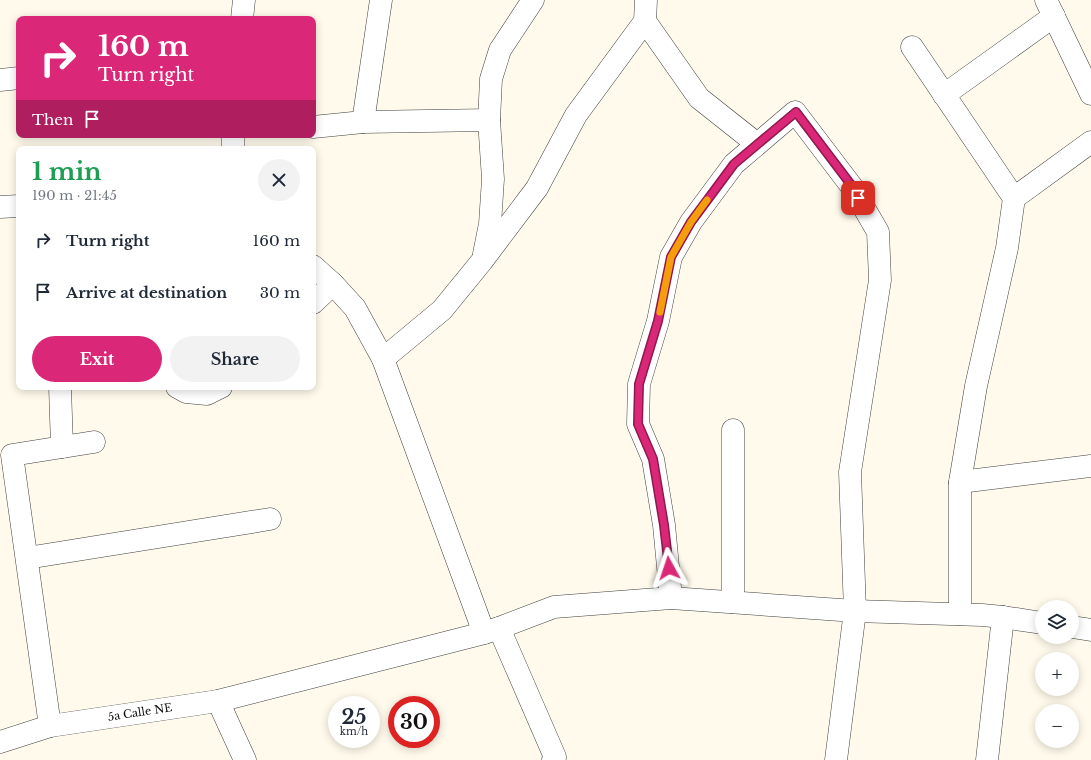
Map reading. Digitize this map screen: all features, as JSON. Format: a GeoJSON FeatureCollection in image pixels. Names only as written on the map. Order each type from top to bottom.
{"type":"FeatureCollection","features":[{"type":"Feature","properties":{"kind":"street"},"geometry":{"type":"LineString","coordinates":[[242,16],[244,0]]}},
{"type":"Feature","properties":{"kind":"street"},"geometry":{"type":"LineString","coordinates":[[363,122],[381,0]]}},
{"type":"Feature","properties":{"kind":"street"},"geometry":{"type":"LineString","coordinates":[[482,261],[490,224],[493,179],[489,120],[491,79],[500,50],[533,0]]}},
{"type":"Feature","properties":{"kind":"street"},"geometry":{"type":"LineString","coordinates":[[944,95],[1050,8],[1091,94]]}},
{"type":"Feature","properties":{"kind":"street"},"geometry":{"type":"LineString","coordinates":[[383,360],[442,310],[482,261],[537,188],[576,115],[646,11],[699,98],[757,144]]}},
{"type":"Feature","properties":{"kind":"street"},"geometry":{"type":"LineString","coordinates":[[912,47],[1014,198],[1007,248],[976,386],[960,482],[960,614]]}},
{"type":"Feature","properties":{"kind":"street"},"geometry":{"type":"LineString","coordinates":[[0,80],[16,78]]}},
{"type":"Feature","properties":{"kind":"street"},"geometry":{"type":"LineString","coordinates":[[671,598],[664,525],[653,459],[638,424],[639,384],[658,321],[671,257],[691,222],[734,164],[796,112],[852,186],[878,232],[880,280],[850,472],[855,611],[836,760]]}},
{"type":"Feature","properties":{"kind":"street"},"geometry":{"type":"LineString","coordinates":[[316,127],[363,122],[489,120]]}},
{"type":"Feature","properties":{"kind":"street"},"geometry":{"type":"LineString","coordinates":[[1014,198],[1091,142]]}},
{"type":"Feature","properties":{"kind":"street"},"geometry":{"type":"LineString","coordinates":[[0,207],[16,206]]}},
{"type":"Feature","properties":{"kind":"street"},"geometry":{"type":"LineString","coordinates":[[316,269],[333,284],[355,308],[383,360],[492,631],[555,757],[553,760]]}},
{"type":"Feature","properties":{"kind":"street"},"geometry":{"type":"LineString","coordinates":[[316,300],[333,284]]}},
{"type":"Feature","properties":{"kind":"street"},"geometry":{"type":"LineString","coordinates":[[60,390],[62,447]]}},
{"type":"Feature","properties":{"kind":"street"},"geometry":{"type":"LineString","coordinates":[[182,390],[186,392],[207,394],[215,390]]}},
{"type":"Feature","properties":{"kind":"street"},"geometry":{"type":"LineString","coordinates":[[733,430],[733,602]]}},
{"type":"Feature","properties":{"kind":"street"},"geometry":{"type":"LineString","coordinates":[[50,726],[12,455],[94,442]]}},
{"type":"Feature","properties":{"kind":"street"},"geometry":{"type":"LineString","coordinates":[[960,482],[1091,466]]}},
{"type":"Feature","properties":{"kind":"street"},"geometry":{"type":"LineString","coordinates":[[27,558],[270,519]]}},
{"type":"Feature","properties":{"kind":"street","name":"5a Calle NE"},"geometry":{"type":"LineString","coordinates":[[0,742],[50,726],[218,701],[492,631],[554,608],[671,598],[855,611],[960,614],[1003,617],[1035,622]]}},
{"type":"Feature","properties":{"kind":"street"},"geometry":{"type":"LineString","coordinates":[[987,760],[1003,617]]}},
{"type":"Feature","properties":{"kind":"street"},"geometry":{"type":"LineString","coordinates":[[1079,628],[1091,630]]}},
{"type":"Feature","properties":{"kind":"street"},"geometry":{"type":"LineString","coordinates":[[218,701],[246,760]]}},
{"type":"Feature","properties":{"kind":"slow traffic"},"geometry":{"type":"LineString","coordinates":[[660,312],[671,257],[691,222],[707,200]]}},
{"type":"Feature","properties":{"kind":"route"},"geometry":{"type":"LineString","coordinates":[[669,568],[664,525],[653,459],[638,424],[639,384],[658,321],[671,257],[691,222],[734,164],[796,112],[852,186],[858,198]]}}]}
